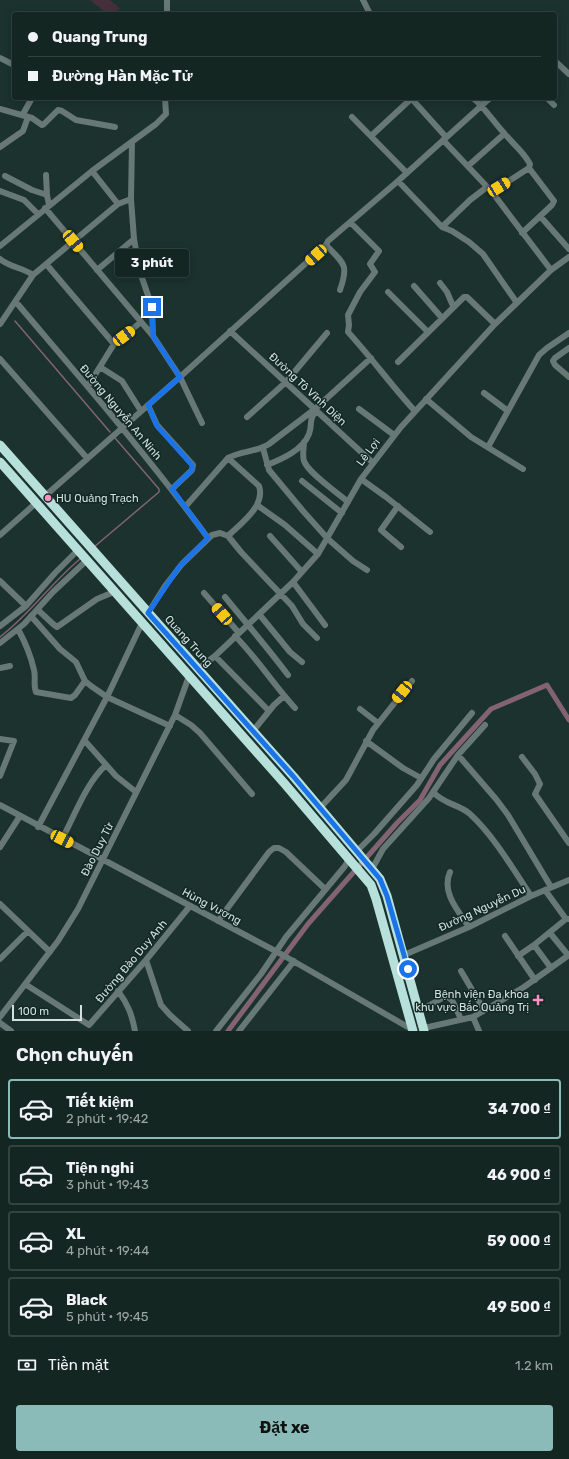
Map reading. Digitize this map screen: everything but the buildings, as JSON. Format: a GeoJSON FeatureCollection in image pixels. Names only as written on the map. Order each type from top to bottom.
{"type":"FeatureCollection","features":[{"type":"Feature","properties":{"kind":"highway","name":"Quang Trung"},"geometry":{"type":"LineString","coordinates":[[0,445],[293,776],[370,867]]}},
{"type":"Feature","properties":{"kind":"highway"},"geometry":{"type":"LineString","coordinates":[[0,462],[284,783],[371,885],[387,935],[413,1031],[424,1030],[387,896],[380,879],[370,867]]}},
{"type":"Feature","properties":{"kind":"highway"},"geometry":{"type":"LineString","coordinates":[[36,503],[45,496]]}},
{"type":"Feature","properties":{"kind":"highway"},"geometry":{"type":"LineString","coordinates":[[76,548],[84,539]]}},
{"type":"Feature","properties":{"kind":"highway"},"geometry":{"type":"LineString","coordinates":[[94,568],[102,561]]}},
{"type":"Feature","properties":{"kind":"highway"},"geometry":{"type":"LineString","coordinates":[[114,592],[123,584]]}},
{"type":"Feature","properties":{"kind":"highway"},"geometry":{"type":"LineString","coordinates":[[189,676],[198,669]]}},
{"type":"Feature","properties":{"kind":"highway"},"geometry":{"type":"LineString","coordinates":[[284,783],[293,776]]}},
{"type":"Feature","properties":{"kind":"highway"},"geometry":{"type":"LineString","coordinates":[[387,935],[398,932]]}},
{"type":"Feature","properties":{"kind":"street"},"geometry":{"type":"LineString","coordinates":[[167,0],[167,12]]}},
{"type":"Feature","properties":{"kind":"street"},"geometry":{"type":"LineString","coordinates":[[363,0],[369,12]]}},
{"type":"Feature","properties":{"kind":"street"},"geometry":{"type":"LineString","coordinates":[[0,58],[12,64]]}},
{"type":"Feature","properties":{"kind":"street"},"geometry":{"type":"LineString","coordinates":[[557,64],[569,74]]}},
{"type":"Feature","properties":{"kind":"street"},"geometry":{"type":"LineString","coordinates":[[0,147],[24,131],[25,116],[31,100]]}},
{"type":"Feature","properties":{"kind":"street"},"geometry":{"type":"LineString","coordinates":[[0,246],[92,171],[162,118],[166,114],[165,100]]}},
{"type":"Feature","properties":{"kind":"street"},"geometry":{"type":"LineString","coordinates":[[371,136],[409,100]]}},
{"type":"Feature","properties":{"kind":"street"},"geometry":{"type":"LineString","coordinates":[[413,100],[492,192],[551,270]]}},
{"type":"Feature","properties":{"kind":"street"},"geometry":{"type":"LineString","coordinates":[[475,100],[530,162],[529,168],[554,201],[552,205],[522,233]]}},
{"type":"Feature","properties":{"kind":"street"},"geometry":{"type":"LineString","coordinates":[[45,496],[180,377],[326,245],[328,241],[398,181],[488,100]]}},
{"type":"Feature","properties":{"kind":"street"},"geometry":{"type":"LineString","coordinates":[[549,100],[554,105]]}},
{"type":"Feature","properties":{"kind":"street"},"geometry":{"type":"LineString","coordinates":[[0,109],[35,119],[43,125],[56,111],[60,110],[76,120],[115,127]]}},
{"type":"Feature","properties":{"kind":"street"},"geometry":{"type":"LineString","coordinates":[[352,117],[407,173]]}},
{"type":"Feature","properties":{"kind":"street"},"geometry":{"type":"LineString","coordinates":[[468,166],[504,134]]}},
{"type":"Feature","properties":{"kind":"street"},"geometry":{"type":"LineString","coordinates":[[132,142],[131,199],[134,239],[140,272],[152,307],[153,336]]}},
{"type":"Feature","properties":{"kind":"street"},"geometry":{"type":"LineString","coordinates":[[492,192],[529,168]]}},
{"type":"Feature","properties":{"kind":"street"},"geometry":{"type":"LineString","coordinates":[[92,171],[118,204]]}},
{"type":"Feature","properties":{"kind":"street"},"geometry":{"type":"LineString","coordinates":[[46,175],[47,207],[73,241],[153,336],[180,377],[202,423]]}},
{"type":"Feature","properties":{"kind":"street"},"geometry":{"type":"LineString","coordinates":[[4,176],[32,190],[46,195]]}},
{"type":"Feature","properties":{"kind":"street"},"geometry":{"type":"LineString","coordinates":[[398,181],[442,227],[452,231],[469,242],[483,254],[517,303]]}},
{"type":"Feature","properties":{"kind":"street"},"geometry":{"type":"LineString","coordinates":[[442,227],[470,200],[487,187]]}},
{"type":"Feature","properties":{"kind":"street"},"geometry":{"type":"LineString","coordinates":[[0,190],[9,195],[22,199],[38,214]]}},
{"type":"Feature","properties":{"kind":"street"},"geometry":{"type":"LineString","coordinates":[[0,324],[33,275],[47,265],[73,241],[118,204],[131,199]]}},
{"type":"Feature","properties":{"kind":"street"},"geometry":{"type":"LineString","coordinates":[[540,216],[569,249]]}},
{"type":"Feature","properties":{"kind":"street"},"geometry":{"type":"LineString","coordinates":[[351,222],[379,251],[370,264],[375,272],[360,292],[347,317],[349,322],[348,332],[414,410]]}},
{"type":"Feature","properties":{"kind":"street"},"geometry":{"type":"LineString","coordinates":[[97,270],[134,239]]}},
{"type":"Feature","properties":{"kind":"street"},"geometry":{"type":"LineString","coordinates":[[326,245],[344,266],[344,276],[340,290]]}},
{"type":"Feature","properties":{"kind":"street"},"geometry":{"type":"LineString","coordinates":[[0,259],[10,266],[33,275]]}},
{"type":"Feature","properties":{"kind":"street","name":"Lê Lợi"},"geometry":{"type":"LineString","coordinates":[[198,669],[215,656],[237,634],[248,626],[293,582],[318,554],[372,462],[414,410],[495,324],[551,270],[568,260]]}},
{"type":"Feature","properties":{"kind":"street"},"geometry":{"type":"LineString","coordinates":[[47,265],[114,344]]}},
{"type":"Feature","properties":{"kind":"street"},"geometry":{"type":"LineString","coordinates":[[440,283],[447,292],[453,306]]}},
{"type":"Feature","properties":{"kind":"street"},"geometry":{"type":"LineString","coordinates":[[414,286],[442,318]]}},
{"type":"Feature","properties":{"kind":"street"},"geometry":{"type":"LineString","coordinates":[[388,292],[428,332]]}},
{"type":"Feature","properties":{"kind":"street"},"geometry":{"type":"LineString","coordinates":[[398,362],[461,298],[465,297],[495,324]]}},
{"type":"Feature","properties":{"kind":"street","name":"Đường Nguyễn An Ninh"},"geometry":{"type":"LineString","coordinates":[[16,302],[88,386],[172,489],[208,538]]}},
{"type":"Feature","properties":{"kind":"street"},"geometry":{"type":"LineString","coordinates":[[88,386],[114,344],[141,322]]}},
{"type":"Feature","properties":{"kind":"street","name":"Đường Tô Vĩnh Diện"},"geometry":{"type":"LineString","coordinates":[[230,331],[372,462]]}},
{"type":"Feature","properties":{"kind":"street"},"geometry":{"type":"LineString","coordinates":[[247,418],[286,382],[327,333]]}},
{"type":"Feature","properties":{"kind":"street"},"geometry":{"type":"LineString","coordinates":[[488,447],[539,355],[569,333]]}},
{"type":"Feature","properties":{"kind":"street"},"geometry":{"type":"LineString","coordinates":[[569,348],[555,358],[554,361],[555,365],[569,377]]}},
{"type":"Feature","properties":{"kind":"street"},"geometry":{"type":"LineString","coordinates":[[185,507],[228,458],[237,454],[263,448],[316,410],[371,358]]}},
{"type":"Feature","properties":{"kind":"street"},"geometry":{"type":"LineString","coordinates":[[0,359],[87,458]]}},
{"type":"Feature","properties":{"kind":"street"},"geometry":{"type":"LineString","coordinates":[[100,367],[122,381],[141,411]]}},
{"type":"Feature","properties":{"kind":"street"},"geometry":{"type":"LineString","coordinates":[[484,393],[508,411]]}},
{"type":"Feature","properties":{"kind":"street"},"geometry":{"type":"LineString","coordinates":[[426,399],[467,434],[523,469]]}},
{"type":"Feature","properties":{"kind":"street"},"geometry":{"type":"LineString","coordinates":[[148,405],[157,426],[192,465],[192,470],[172,489]]}},
{"type":"Feature","properties":{"kind":"street"},"geometry":{"type":"LineString","coordinates":[[359,409],[394,435]]}},
{"type":"Feature","properties":{"kind":"street"},"geometry":{"type":"LineString","coordinates":[[267,465],[291,453],[304,442],[310,432],[311,418],[316,410]]}},
{"type":"Feature","properties":{"kind":"street"},"geometry":{"type":"LineString","coordinates":[[304,442],[303,459],[306,465],[348,502]]}},
{"type":"Feature","properties":{"kind":"street"},"geometry":{"type":"LineString","coordinates":[[263,448],[267,465],[273,475],[328,539],[353,561],[367,570]]}},
{"type":"Feature","properties":{"kind":"street"},"geometry":{"type":"LineString","coordinates":[[228,458],[259,486],[260,491],[257,505],[228,536]]}},
{"type":"Feature","properties":{"kind":"street"},"geometry":{"type":"LineString","coordinates":[[361,479],[430,532]]}},
{"type":"Feature","properties":{"kind":"street"},"geometry":{"type":"LineString","coordinates":[[302,481],[342,513]]}},
{"type":"Feature","properties":{"kind":"street"},"geometry":{"type":"LineString","coordinates":[[0,535],[36,503]]}},
{"type":"Feature","properties":{"kind":"street"},"geometry":{"type":"LineString","coordinates":[[257,505],[285,525],[318,554]]}},
{"type":"Feature","properties":{"kind":"street"},"geometry":{"type":"LineString","coordinates":[[398,506],[381,530],[401,547]]}},
{"type":"Feature","properties":{"kind":"street"},"geometry":{"type":"LineString","coordinates":[[148,613],[179,567],[208,538],[217,533],[228,536],[241,552],[281,593],[292,606],[308,630],[317,638]]}},
{"type":"Feature","properties":{"kind":"street"},"geometry":{"type":"LineString","coordinates":[[270,536],[302,572]]}},
{"type":"Feature","properties":{"kind":"street"},"geometry":{"type":"LineString","coordinates":[[0,626],[26,606],[76,548]]}},
{"type":"Feature","properties":{"kind":"street"},"geometry":{"type":"LineString","coordinates":[[0,643],[18,629],[38,610],[53,592],[86,560]]}},
{"type":"Feature","properties":{"kind":"street"},"geometry":{"type":"LineString","coordinates":[[0,582],[26,606]]}},
{"type":"Feature","properties":{"kind":"street"},"geometry":{"type":"LineString","coordinates":[[293,582],[325,625]]}},
{"type":"Feature","properties":{"kind":"street"},"geometry":{"type":"LineString","coordinates":[[38,610],[57,627],[97,599],[114,592]]}},
{"type":"Feature","properties":{"kind":"street"},"geometry":{"type":"LineString","coordinates":[[204,593],[294,708]]}},
{"type":"Feature","properties":{"kind":"street"},"geometry":{"type":"LineString","coordinates":[[224,597],[288,675]]}},
{"type":"Feature","properties":{"kind":"street"},"geometry":{"type":"LineString","coordinates":[[259,614],[290,652],[302,662]]}},
{"type":"Feature","properties":{"kind":"street"},"geometry":{"type":"LineString","coordinates":[[31,616],[60,649],[76,662],[85,681],[107,698],[170,726]]}},
{"type":"Feature","properties":{"kind":"street"},"geometry":{"type":"LineString","coordinates":[[38,826],[85,741],[142,623]]}},
{"type":"Feature","properties":{"kind":"street"},"geometry":{"type":"LineString","coordinates":[[18,629],[33,665],[35,672],[36,692],[71,698],[85,681]]}},
{"type":"Feature","properties":{"kind":"street"},"geometry":{"type":"LineString","coordinates":[[215,656],[269,711]]}},
{"type":"Feature","properties":{"kind":"street"},"geometry":{"type":"LineString","coordinates":[[0,668],[10,666]]}},
{"type":"Feature","properties":{"kind":"street","name":"Đào Duy Từ"},"geometry":{"type":"LineString","coordinates":[[0,1017],[50,952],[71,920],[103,860],[170,726],[189,676]]}},
{"type":"Feature","properties":{"kind":"street"},"geometry":{"type":"LineString","coordinates":[[320,808],[347,778],[366,741],[378,723],[412,681]]}},
{"type":"Feature","properties":{"kind":"street"},"geometry":{"type":"LineString","coordinates":[[253,731],[269,711],[284,696]]}},
{"type":"Feature","properties":{"kind":"street"},"geometry":{"type":"LineString","coordinates":[[360,709],[378,723]]}},
{"type":"Feature","properties":{"kind":"street"},"geometry":{"type":"LineString","coordinates":[[358,853],[417,785],[434,759],[472,713]]}},
{"type":"Feature","properties":{"kind":"street"},"geometry":{"type":"LineString","coordinates":[[175,715],[191,725],[200,733],[252,794]]}},
{"type":"Feature","properties":{"kind":"street"},"geometry":{"type":"LineString","coordinates":[[370,867],[383,849],[433,792],[458,755],[485,725]]}},
{"type":"Feature","properties":{"kind":"street"},"geometry":{"type":"LineString","coordinates":[[0,739],[14,741],[0,776]]}},
{"type":"Feature","properties":{"kind":"street"},"geometry":{"type":"LineString","coordinates":[[85,741],[116,776],[136,792]]}},
{"type":"Feature","properties":{"kind":"street"},"geometry":{"type":"LineString","coordinates":[[366,741],[403,768],[421,778]]}},
{"type":"Feature","properties":{"kind":"street"},"geometry":{"type":"LineString","coordinates":[[458,755],[508,815],[551,887]]}},
{"type":"Feature","properties":{"kind":"street"},"geometry":{"type":"LineString","coordinates":[[522,757],[535,774],[540,784],[535,794],[569,843]]}},
{"type":"Feature","properties":{"kind":"street"},"geometry":{"type":"LineString","coordinates":[[62,839],[96,775],[106,765]]}},
{"type":"Feature","properties":{"kind":"street"},"geometry":{"type":"LineString","coordinates":[[433,792],[444,802],[468,813],[480,825],[531,896]]}},
{"type":"Feature","properties":{"kind":"street","name":"Hùng Vương"},"geometry":{"type":"LineString","coordinates":[[0,806],[279,953],[413,1031]]}},
{"type":"Feature","properties":{"kind":"street"},"geometry":{"type":"LineString","coordinates":[[0,847],[20,816]]}},
{"type":"Feature","properties":{"kind":"street"},"geometry":{"type":"LineString","coordinates":[[218,921],[269,852],[274,848],[279,848],[286,852],[325,889]]}},
{"type":"Feature","properties":{"kind":"street"},"geometry":{"type":"LineString","coordinates":[[216,1031],[279,953],[286,937],[350,860]]}},
{"type":"Feature","properties":{"kind":"street"},"geometry":{"type":"LineString","coordinates":[[450,872],[447,878],[447,886],[450,897],[469,927]]}},
{"type":"Feature","properties":{"kind":"street","name":"Đường Nguyễn Du"},"geometry":{"type":"LineString","coordinates":[[404,955],[469,927],[531,896],[569,880]]}},
{"type":"Feature","properties":{"kind":"street"},"geometry":{"type":"LineString","coordinates":[[518,956],[568,919],[545,890]]}},
{"type":"Feature","properties":{"kind":"street","name":"Đường Đào Duy Anh"},"geometry":{"type":"LineString","coordinates":[[25,984],[89,1025],[146,960],[190,906]]}},
{"type":"Feature","properties":{"kind":"street"},"geometry":{"type":"LineString","coordinates":[[1,908],[50,952]]}},
{"type":"Feature","properties":{"kind":"street"},"geometry":{"type":"LineString","coordinates":[[0,959],[28,931]]}},
{"type":"Feature","properties":{"kind":"street"},"geometry":{"type":"LineString","coordinates":[[424,1030],[472,1017],[512,995],[569,955],[550,933]]}},
{"type":"Feature","properties":{"kind":"street"},"geometry":{"type":"LineString","coordinates":[[505,936],[535,980]]}},
{"type":"Feature","properties":{"kind":"street"},"geometry":{"type":"LineString","coordinates":[[534,945],[550,968]]}},
{"type":"Feature","properties":{"kind":"street"},"geometry":{"type":"LineString","coordinates":[[146,960],[161,1005],[188,1031]]}},
{"type":"Feature","properties":{"kind":"street"},"geometry":{"type":"LineString","coordinates":[[238,1031],[293,961]]}},
{"type":"Feature","properties":{"kind":"street"},"geometry":{"type":"LineString","coordinates":[[461,971],[484,1010]]}},
{"type":"Feature","properties":{"kind":"street"},"geometry":{"type":"LineString","coordinates":[[118,991],[128,1006],[135,1031]]}},
{"type":"Feature","properties":{"kind":"street"},"geometry":{"type":"LineString","coordinates":[[419,1011],[446,996],[452,1000],[461,1019]]}},
{"type":"Feature","properties":{"kind":"street"},"geometry":{"type":"LineString","coordinates":[[472,1017],[479,1031]]}},
{"type":"Feature","properties":{"kind":"street"},"geometry":{"type":"LineString","coordinates":[[0,1022],[11,1031]]}},
{"type":"Feature","properties":{"kind":"shaded area"},"geometry":{"type":"Polygon","coordinates":[[[90,0],[110,0],[120,8],[116,12],[105,12],[90,0]]]}},
{"type":"Feature","properties":{"kind":"waterway"},"geometry":{"type":"LineString","coordinates":[[15,321],[110,432]]}},
{"type":"Feature","properties":{"kind":"waterway"},"geometry":{"type":"LineString","coordinates":[[94,547],[159,492],[159,489],[115,438]]}},
{"type":"Feature","properties":{"kind":"waterway"},"geometry":{"type":"LineString","coordinates":[[0,637],[11,628],[59,578],[80,559]]}},
{"type":"Feature","properties":{"kind":"waterway"},"geometry":{"type":"LineString","coordinates":[[228,1031],[308,924],[397,823],[420,800],[440,765],[491,709],[547,685],[569,720]]}},
{"type":"Feature","properties":{"kind":"place","name":"HU Quảng Trạch"},"geometry":{"type":"Point","coordinates":[48,498]}},
{"type":"Feature","properties":{"kind":"place","name":"Bệnh viện Đa khoa khu vực Bắc Quảng Trị"},"geometry":{"type":"Point","coordinates":[538,1000]}},
{"type":"Feature","properties":{"kind":"route"},"geometry":{"type":"LineString","coordinates":[[152,307],[153,336],[180,377],[148,405],[157,426],[191,462],[193,468],[192,470],[172,489],[208,538],[179,567],[148,613],[293,776],[380,879],[387,896],[408,969]]}}]}
